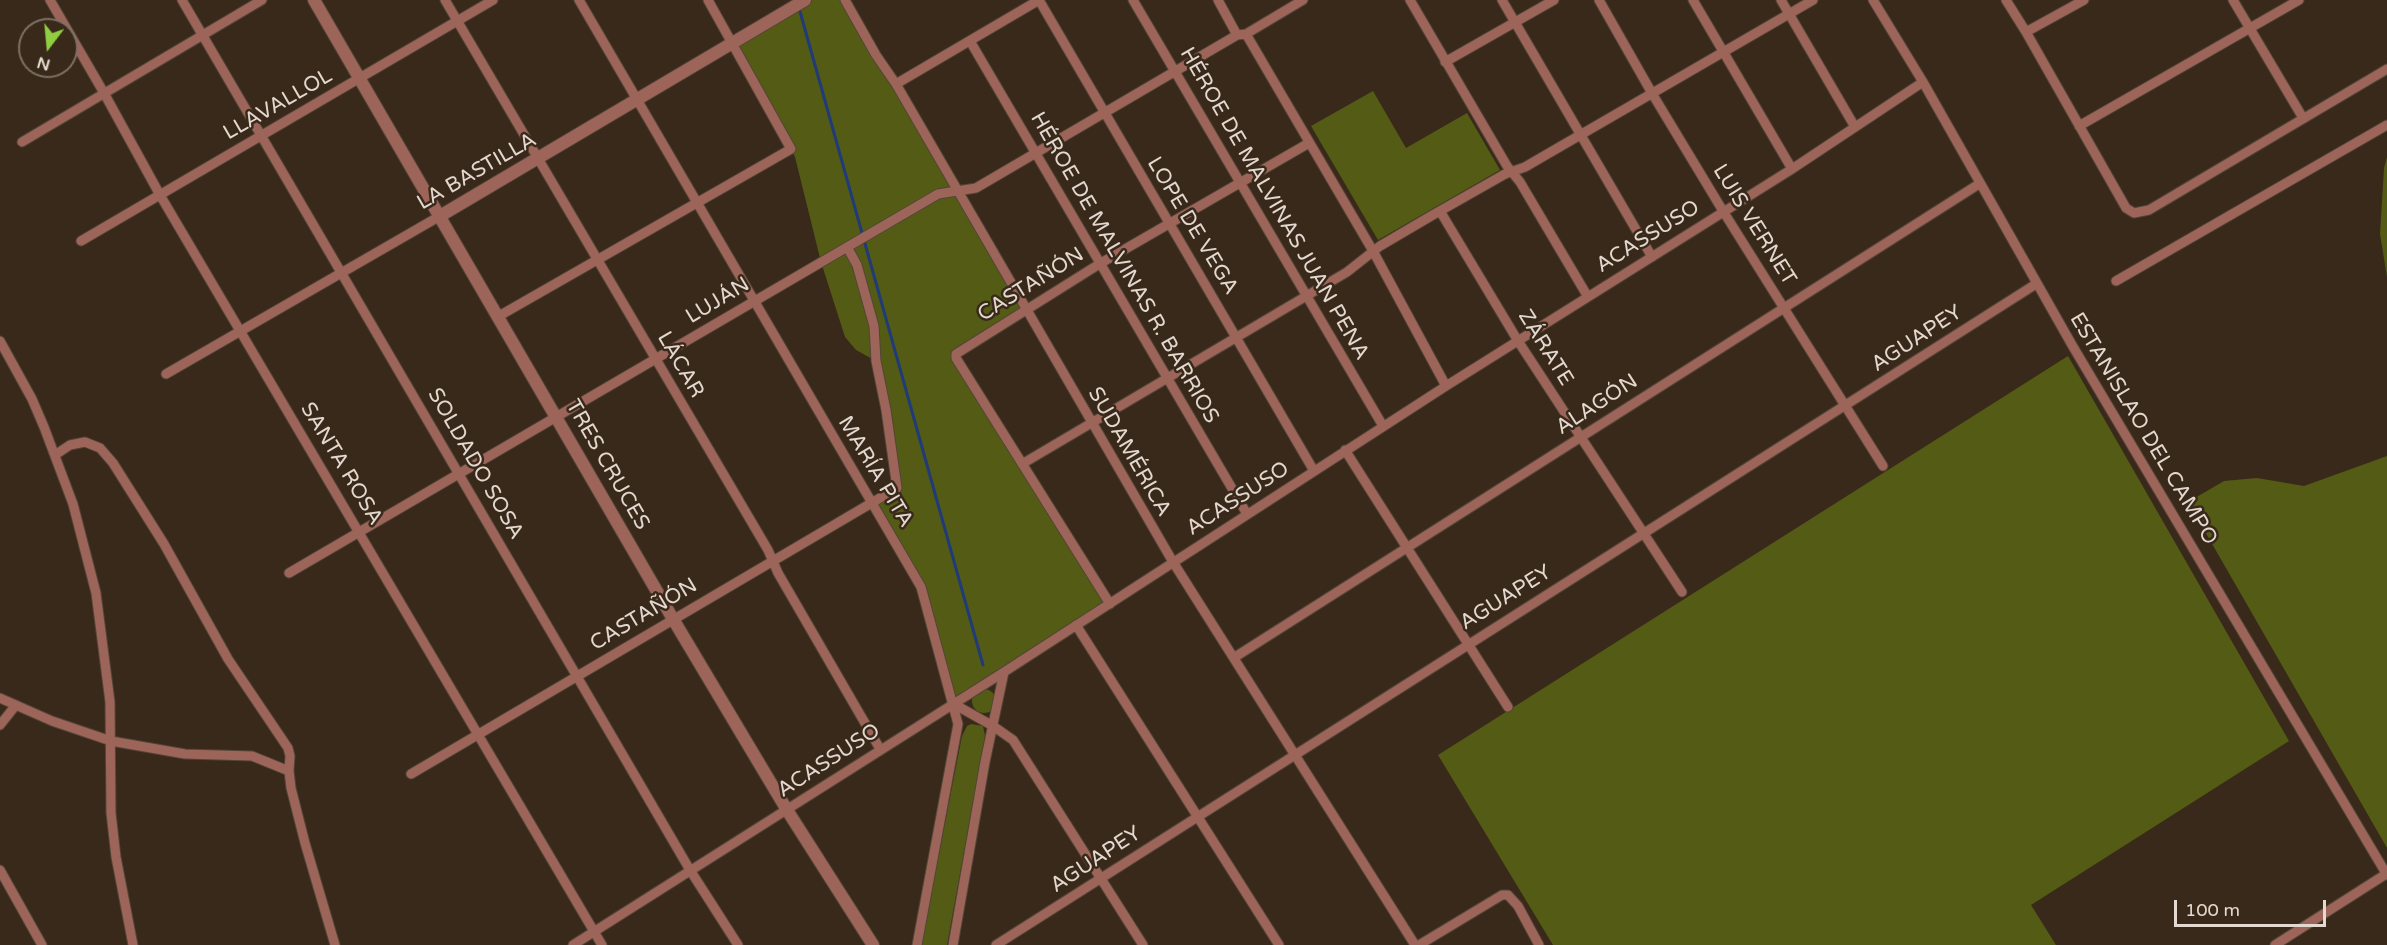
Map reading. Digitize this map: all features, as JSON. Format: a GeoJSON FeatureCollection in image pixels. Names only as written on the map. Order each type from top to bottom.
{"type":"FeatureCollection","features":[{"type":"Feature","properties":{"kind":"street","name":"SANTA ROSA"},"geometry":{"type":"LineString","coordinates":[[50,0],[160,195],[602,945]]}},
{"type":"Feature","properties":{"kind":"street","name":"SOLDADO SOSA"},"geometry":{"type":"LineString","coordinates":[[182,0],[690,870],[738,945]]}},
{"type":"Feature","properties":{"kind":"street"},"geometry":{"type":"LineString","coordinates":[[22,142],[262,0]]}},
{"type":"Feature","properties":{"kind":"street","name":"TRES CRUCES"},"geometry":{"type":"LineString","coordinates":[[314,0],[673,619],[787,810],[873,945]]}},
{"type":"Feature","properties":{"kind":"street","name":"LÁCAR"},"geometry":{"type":"LineString","coordinates":[[445,0],[773,561],[880,749]]}},
{"type":"Feature","properties":{"kind":"street","name":"LLAVALLOL"},"geometry":{"type":"LineString","coordinates":[[81,241],[493,0]]}},
{"type":"Feature","properties":{"kind":"street","name":"MARÍA PITA"},"geometry":{"type":"LineString","coordinates":[[579,0],[921,587],[958,724],[917,945]]}},
{"type":"Feature","properties":{"kind":"street"},"geometry":{"type":"LineString","coordinates":[[499,316],[791,149],[708,0]]}},
{"type":"Feature","properties":{"kind":"street","name":"LA BASTILLA"},"geometry":{"type":"LineString","coordinates":[[166,374],[537,160],[805,0]]}},
{"type":"Feature","properties":{"kind":"street","name":"SUDAMÉRICA"},"geometry":{"type":"LineString","coordinates":[[845,0],[1173,562],[1417,945]]}},
{"type":"Feature","properties":{"kind":"street"},"geometry":{"type":"LineString","coordinates":[[896,84],[1039,0]]}},
{"type":"Feature","properties":{"kind":"street","name":"LOPE DE VEGA"},"geometry":{"type":"LineString","coordinates":[[1039,0],[1314,471]]}},
{"type":"Feature","properties":{"kind":"street","name":"HÉROE DE MALVINAS JUAN PENA"},"geometry":{"type":"LineString","coordinates":[[1133,0],[1383,426]]}},
{"type":"Feature","properties":{"kind":"street"},"geometry":{"type":"LineString","coordinates":[[1218,0],[1242,34],[1373,251],[1446,386]]}},
{"type":"Feature","properties":{"kind":"street"},"geometry":{"type":"LineString","coordinates":[[957,190],[976,188],[1303,0]]}},
{"type":"Feature","properties":{"kind":"street"},"geometry":{"type":"LineString","coordinates":[[1410,0],[1507,166],[1513,172],[1588,297]]}},
{"type":"Feature","properties":{"kind":"street"},"geometry":{"type":"LineString","coordinates":[[1502,0],[1652,257]]}},
{"type":"Feature","properties":{"kind":"street"},"geometry":{"type":"LineString","coordinates":[[1446,62],[1554,0]]}},
{"type":"Feature","properties":{"kind":"street","name":"LUIS VERNET"},"geometry":{"type":"LineString","coordinates":[[1599,0],[1723,211],[1882,466]]}},
{"type":"Feature","properties":{"kind":"street"},"geometry":{"type":"LineString","coordinates":[[1693,0],[1792,169]]}},
{"type":"Feature","properties":{"kind":"street"},"geometry":{"type":"LineString","coordinates":[[1781,0],[1856,127]]}},
{"type":"Feature","properties":{"kind":"street"},"geometry":{"type":"LineString","coordinates":[[1110,604],[1022,464],[1347,272],[1373,251],[1440,211],[1653,94],[1813,0]]}},
{"type":"Feature","properties":{"kind":"street","name":"ESTANISLAO DEL CAMPO"},"geometry":{"type":"LineString","coordinates":[[1873,0],[1923,82],[2036,284],[2387,874]]}},
{"type":"Feature","properties":{"kind":"street"},"geometry":{"type":"LineString","coordinates":[[2006,0],[2126,208],[2134,213],[2149,210],[2387,69]]}},
{"type":"Feature","properties":{"kind":"street"},"geometry":{"type":"LineString","coordinates":[[2026,32],[2084,0]]}},
{"type":"Feature","properties":{"kind":"street"},"geometry":{"type":"LineString","coordinates":[[2233,0],[2303,118]]}},
{"type":"Feature","properties":{"kind":"street"},"geometry":{"type":"LineString","coordinates":[[2079,126],[2299,0]]}},
{"type":"Feature","properties":{"kind":"street","name":"HÉROE DE MALVINAS R. BARRIOS"},"geometry":{"type":"LineString","coordinates":[[970,41],[1247,514]]}},
{"type":"Feature","properties":{"kind":"street","name":"ACASSUSO"},"geometry":{"type":"LineString","coordinates":[[573,945],[1076,626],[1345,450],[1792,169],[1923,82]]}},
{"type":"Feature","properties":{"kind":"street"},"geometry":{"type":"LineString","coordinates":[[2116,281],[2387,125]]}},
{"type":"Feature","properties":{"kind":"street","name":"CASTAÑÓN"},"geometry":{"type":"LineString","coordinates":[[1022,464],[956,358],[959,350],[1101,263],[1309,143]]}},
{"type":"Feature","properties":{"kind":"street","name":"ALAGÓN"},"geometry":{"type":"LineString","coordinates":[[1235,657],[1979,184]]}},
{"type":"Feature","properties":{"kind":"street","name":"LUJÁN"},"geometry":{"type":"LineString","coordinates":[[289,573],[938,194],[957,190]]}},
{"type":"Feature","properties":{"kind":"street","name":"ZÁRATE"},"geometry":{"type":"LineString","coordinates":[[1440,211],[1518,341],[1682,592]]}},
{"type":"Feature","properties":{"kind":"street","name":"CASTAÑÓN"},"geometry":{"type":"LineString","coordinates":[[411,774],[897,488],[886,410],[876,361],[874,326],[851,245]]}},
{"type":"Feature","properties":{"kind":"street","name":"AGUAPEY"},"geometry":{"type":"LineString","coordinates":[[1003,943],[1468,643],[2036,284]]}},
{"type":"Feature","properties":{"kind":"street"},"geometry":{"type":"LineString","coordinates":[[0,341],[32,399],[55,455],[73,504],[96,593],[107,663],[111,741],[111,813],[116,858],[133,945]]}},
{"type":"Feature","properties":{"kind":"street"},"geometry":{"type":"LineString","coordinates":[[55,455],[70,445],[85,442],[100,448],[112,463],[164,544],[228,659],[288,748],[289,771],[304,843],[335,945]]}},
{"type":"Feature","properties":{"kind":"street"},"geometry":{"type":"LineString","coordinates":[[1345,450],[1508,707]]}},
{"type":"Feature","properties":{"kind":"street"},"geometry":{"type":"LineString","coordinates":[[1076,626],[1196,818],[1279,945]]}},
{"type":"Feature","properties":{"kind":"street"},"geometry":{"type":"LineString","coordinates":[[953,945],[1004,672]]}},
{"type":"Feature","properties":{"kind":"street"},"geometry":{"type":"LineString","coordinates":[[0,698],[52,721],[111,741],[185,754],[252,756],[289,771]]}},
{"type":"Feature","properties":{"kind":"street"},"geometry":{"type":"LineString","coordinates":[[952,703],[1013,740],[1143,945]]}},
{"type":"Feature","properties":{"kind":"street"},"geometry":{"type":"LineString","coordinates":[[0,725],[16,705]]}},
{"type":"Feature","properties":{"kind":"street"},"geometry":{"type":"LineString","coordinates":[[0,870],[42,945]]}},
{"type":"Feature","properties":{"kind":"street"},"geometry":{"type":"LineString","coordinates":[[2275,945],[2387,874]]}},
{"type":"Feature","properties":{"kind":"street"},"geometry":{"type":"LineString","coordinates":[[1417,945],[1499,895],[1508,895],[1518,906],[1539,945]]}},
{"type":"Feature","properties":{"kind":"green space"},"geometry":{"type":"Polygon","coordinates":[[[805,0],[845,0],[1026,310],[956,354],[1110,604],[952,703],[921,587],[871,502],[897,488],[876,361],[856,350],[845,337],[821,262],[795,157],[733,43],[805,0]]]}},
{"type":"Feature","properties":{"kind":"green space"},"geometry":{"type":"Polygon","coordinates":[[[1373,91],[1406,148],[1467,113],[1500,170],[1378,240],[1311,126],[1373,91]]]}},
{"type":"Feature","properties":{"kind":"green space"},"geometry":{"type":"Polygon","coordinates":[[[2387,157],[2387,277],[2380,234],[2384,168],[2387,157]]]}},
{"type":"Feature","properties":{"kind":"green space"},"geometry":{"type":"Polygon","coordinates":[[[2068,356],[2289,741],[2031,905],[2056,945],[1553,945],[1438,755],[2068,356]]]}},
{"type":"Feature","properties":{"kind":"green space"},"geometry":{"type":"Polygon","coordinates":[[[2387,456],[2387,848],[2188,502],[2224,481],[2257,478],[2304,486],[2387,456]]]}},
{"type":"Feature","properties":{"kind":"green space"},"geometry":{"type":"Polygon","coordinates":[[[984,689],[993,692],[996,701],[993,710],[984,713],[975,710],[972,701],[975,692],[984,689]]]}},
{"type":"Feature","properties":{"kind":"green space"},"geometry":{"type":"Polygon","coordinates":[[[971,724],[983,726],[985,736],[947,945],[921,945],[962,736],[967,726],[971,724]]]}},
{"type":"Feature","properties":{"kind":"waterway"},"geometry":{"type":"LineString","coordinates":[[799,8],[983,665]]}}]}
